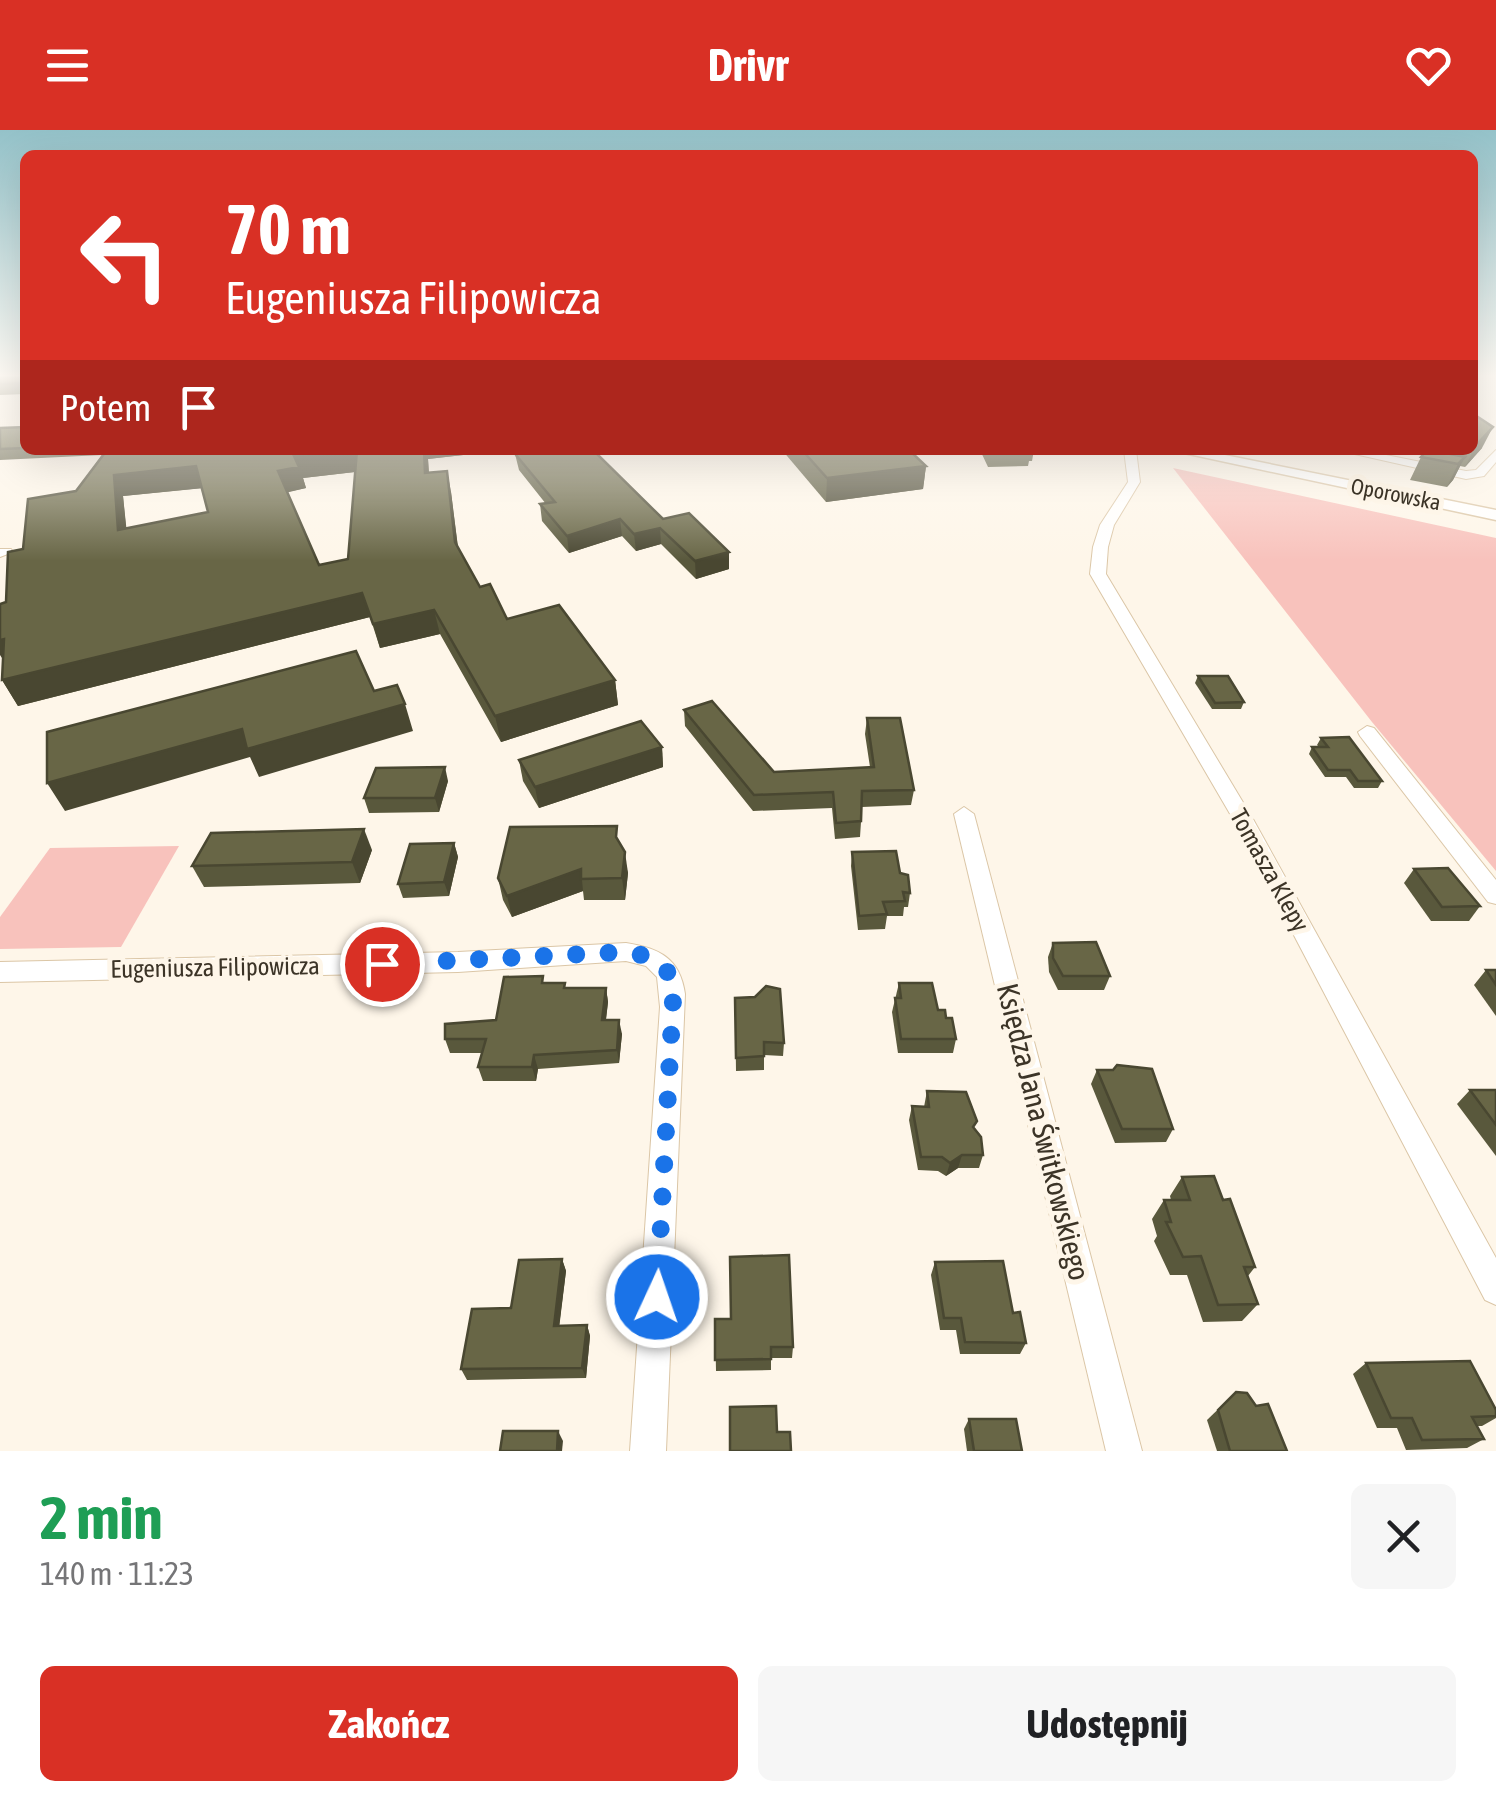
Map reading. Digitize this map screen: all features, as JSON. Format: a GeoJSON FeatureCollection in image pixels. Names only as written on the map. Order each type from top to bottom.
{"type":"FeatureCollection","features":[{"type":"Feature","properties":{"kind":"street"},"geometry":{"type":"LineString","coordinates":[[1368,455],[1466,475],[1480,473],[1496,454]]}},
{"type":"Feature","properties":{"kind":"street","name":"Tomasza Klepy"},"geometry":{"type":"LineString","coordinates":[[1131,455],[1134,482],[1115,507],[1098,544],[1098,574],[1244,819],[1496,1289]]}},
{"type":"Feature","properties":{"kind":"street","name":"Oporowska"},"geometry":{"type":"LineString","coordinates":[[1203,455],[1496,514]]}},
{"type":"Feature","properties":{"kind":"street"},"geometry":{"type":"LineString","coordinates":[[1367,732],[1496,896]]}},
{"type":"Feature","properties":{"kind":"street","name":"Księdza Jana Świtkowskiego"},"geometry":{"type":"LineString","coordinates":[[964,814],[1124,1451]]}},
{"type":"Feature","properties":{"kind":"street","name":"Eugeniusza Filipowicza"},"geometry":{"type":"LineString","coordinates":[[0,972],[458,962],[626,952],[647,954],[665,967],[674,982],[648,1451]]}},
{"type":"Feature","properties":{"kind":"shaded area"},"geometry":{"type":"Polygon","coordinates":[[[1173,468],[1496,538],[1496,871],[1372,722],[1173,468]]]}},
{"type":"Feature","properties":{"kind":"shaded area"},"geometry":{"type":"Polygon","coordinates":[[[179,846],[121,947],[0,949],[0,917],[50,848],[179,846]]]}},
{"type":"Feature","properties":{"kind":"building"},"geometry":{"type":"Polygon","coordinates":[[[0,438],[20,438],[20,448],[0,449],[0,438]]]}},
{"type":"Feature","properties":{"kind":"building"},"geometry":{"type":"Polygon","coordinates":[[[103,455],[304,455],[294,456],[299,467],[278,471],[319,565],[348,559],[357,455],[424,455],[425,473],[447,471],[455,542],[480,587],[490,584],[507,619],[559,605],[615,680],[495,716],[434,610],[373,624],[362,593],[2,680],[4,639],[0,640],[0,604],[6,602],[8,552],[23,549],[28,499],[76,491],[103,455]],[[196,466],[114,475],[118,530],[208,512],[196,466]]]}},
{"type":"Feature","properties":{"kind":"building"},"geometry":{"type":"Polygon","coordinates":[[[516,455],[598,455],[663,519],[689,513],[729,552],[695,561],[660,528],[634,534],[620,519],[567,536],[540,504],[555,502],[516,455]]]}},
{"type":"Feature","properties":{"kind":"building"},"geometry":{"type":"Polygon","coordinates":[[[806,455],[914,455],[926,466],[827,478],[806,455]]]}},
{"type":"Feature","properties":{"kind":"building"},"geometry":{"type":"Polygon","coordinates":[[[1454,455],[1465,457],[1458,464],[1421,457],[1454,455]]]}},
{"type":"Feature","properties":{"kind":"building"},"geometry":{"type":"Polygon","coordinates":[[[356,651],[374,691],[397,685],[405,704],[247,749],[242,729],[47,783],[47,732],[356,651]]]}},
{"type":"Feature","properties":{"kind":"building"},"geometry":{"type":"Polygon","coordinates":[[[1198,676],[1228,676],[1244,702],[1215,703],[1198,676]]]}},
{"type":"Feature","properties":{"kind":"building"},"geometry":{"type":"Polygon","coordinates":[[[712,701],[774,772],[874,767],[867,718],[900,718],[914,790],[862,791],[861,821],[836,823],[833,792],[754,795],[684,710],[712,701]]]}},
{"type":"Feature","properties":{"kind":"building"},"geometry":{"type":"Polygon","coordinates":[[[641,721],[662,747],[535,787],[519,760],[641,721]]]}},
{"type":"Feature","properties":{"kind":"building"},"geometry":{"type":"Polygon","coordinates":[[[1349,737],[1382,781],[1358,781],[1350,770],[1328,770],[1312,747],[1328,747],[1321,738],[1349,737]]]}},
{"type":"Feature","properties":{"kind":"building"},"geometry":{"type":"Polygon","coordinates":[[[445,767],[435,798],[364,798],[376,768],[445,767]]]}},
{"type":"Feature","properties":{"kind":"building"},"geometry":{"type":"Polygon","coordinates":[[[617,826],[616,837],[625,852],[622,878],[581,879],[581,869],[507,896],[498,878],[510,827],[617,826]]]}},
{"type":"Feature","properties":{"kind":"building"},"geometry":{"type":"Polygon","coordinates":[[[364,829],[352,862],[192,866],[211,833],[364,829]]]}},
{"type":"Feature","properties":{"kind":"building"},"geometry":{"type":"Polygon","coordinates":[[[454,843],[444,882],[398,884],[410,844],[454,843]]]}},
{"type":"Feature","properties":{"kind":"building"},"geometry":{"type":"Polygon","coordinates":[[[896,851],[900,873],[908,875],[910,893],[903,892],[905,901],[883,902],[887,914],[859,916],[852,852],[896,851]]]}},
{"type":"Feature","properties":{"kind":"building"},"geometry":{"type":"Polygon","coordinates":[[[1448,868],[1480,906],[1442,907],[1414,869],[1448,868]]]}},
{"type":"Feature","properties":{"kind":"building"},"geometry":{"type":"Polygon","coordinates":[[[1096,942],[1110,976],[1063,976],[1053,958],[1053,943],[1096,942]]]}},
{"type":"Feature","properties":{"kind":"building"},"geometry":{"type":"Polygon","coordinates":[[[1486,970],[1496,970],[1496,985],[1486,970]]]}},
{"type":"Feature","properties":{"kind":"building"},"geometry":{"type":"Polygon","coordinates":[[[543,976],[542,983],[565,983],[564,988],[606,988],[602,1020],[619,1020],[617,1050],[534,1055],[532,1067],[478,1067],[486,1039],[445,1039],[445,1024],[496,1020],[504,977],[543,976]]]}},
{"type":"Feature","properties":{"kind":"building"},"geometry":{"type":"Polygon","coordinates":[[[899,983],[932,983],[938,1010],[945,1010],[946,1018],[952,1018],[956,1039],[901,1039],[895,998],[901,998],[899,983]]]}},
{"type":"Feature","properties":{"kind":"building"},"geometry":{"type":"Polygon","coordinates":[[[766,986],[780,989],[784,1043],[764,1042],[764,1056],[736,1058],[735,998],[755,997],[766,986]]]}},
{"type":"Feature","properties":{"kind":"building"},"geometry":{"type":"Polygon","coordinates":[[[1117,1065],[1152,1069],[1173,1129],[1122,1129],[1097,1070],[1113,1070],[1117,1065]]]}},
{"type":"Feature","properties":{"kind":"building"},"geometry":{"type":"Polygon","coordinates":[[[1470,1090],[1496,1090],[1496,1125],[1470,1090]]]}},
{"type":"Feature","properties":{"kind":"building"},"geometry":{"type":"Polygon","coordinates":[[[927,1091],[966,1092],[977,1121],[973,1127],[981,1137],[983,1155],[962,1155],[950,1163],[942,1157],[921,1157],[912,1106],[929,1107],[927,1091]]]}},
{"type":"Feature","properties":{"kind":"building"},"geometry":{"type":"Polygon","coordinates":[[[1214,1176],[1223,1200],[1230,1199],[1255,1267],[1244,1267],[1258,1304],[1218,1305],[1201,1256],[1183,1257],[1166,1222],[1171,1222],[1164,1200],[1190,1200],[1182,1177],[1214,1176]]]}},
{"type":"Feature","properties":{"kind":"building"},"geometry":{"type":"Polygon","coordinates":[[[789,1255],[793,1347],[771,1347],[771,1359],[715,1360],[715,1319],[731,1319],[730,1257],[789,1255]]]}},
{"type":"Feature","properties":{"kind":"building"},"geometry":{"type":"Polygon","coordinates":[[[562,1259],[554,1326],[587,1325],[582,1368],[461,1369],[472,1309],[511,1308],[519,1260],[562,1259]]]}},
{"type":"Feature","properties":{"kind":"building"},"geometry":{"type":"Polygon","coordinates":[[[1003,1261],[1013,1313],[1020,1312],[1026,1343],[965,1342],[961,1318],[944,1318],[935,1262],[1003,1261]]]}},
{"type":"Feature","properties":{"kind":"building"},"geometry":{"type":"Polygon","coordinates":[[[1470,1361],[1496,1410],[1496,1416],[1472,1417],[1484,1439],[1422,1440],[1412,1418],[1391,1418],[1366,1363],[1470,1361]]]}},
{"type":"Feature","properties":{"kind":"building"},"geometry":{"type":"Polygon","coordinates":[[[1236,1392],[1247,1393],[1256,1406],[1268,1404],[1287,1451],[1230,1451],[1218,1410],[1236,1392]]]}},
{"type":"Feature","properties":{"kind":"building"},"geometry":{"type":"Polygon","coordinates":[[[776,1406],[777,1432],[790,1432],[791,1451],[730,1451],[730,1407],[776,1406]]]}},
{"type":"Feature","properties":{"kind":"building"},"geometry":{"type":"Polygon","coordinates":[[[969,1419],[1016,1419],[1022,1451],[974,1451],[969,1419]]]}},
{"type":"Feature","properties":{"kind":"building"},"geometry":{"type":"Polygon","coordinates":[[[503,1431],[558,1431],[557,1451],[500,1451],[503,1431]]]}},
{"type":"Feature","properties":{"kind":"route"},"geometry":{"type":"LineString","coordinates":[[382,964],[626,952],[647,954],[665,967],[674,982],[657,1297]]}}]}
